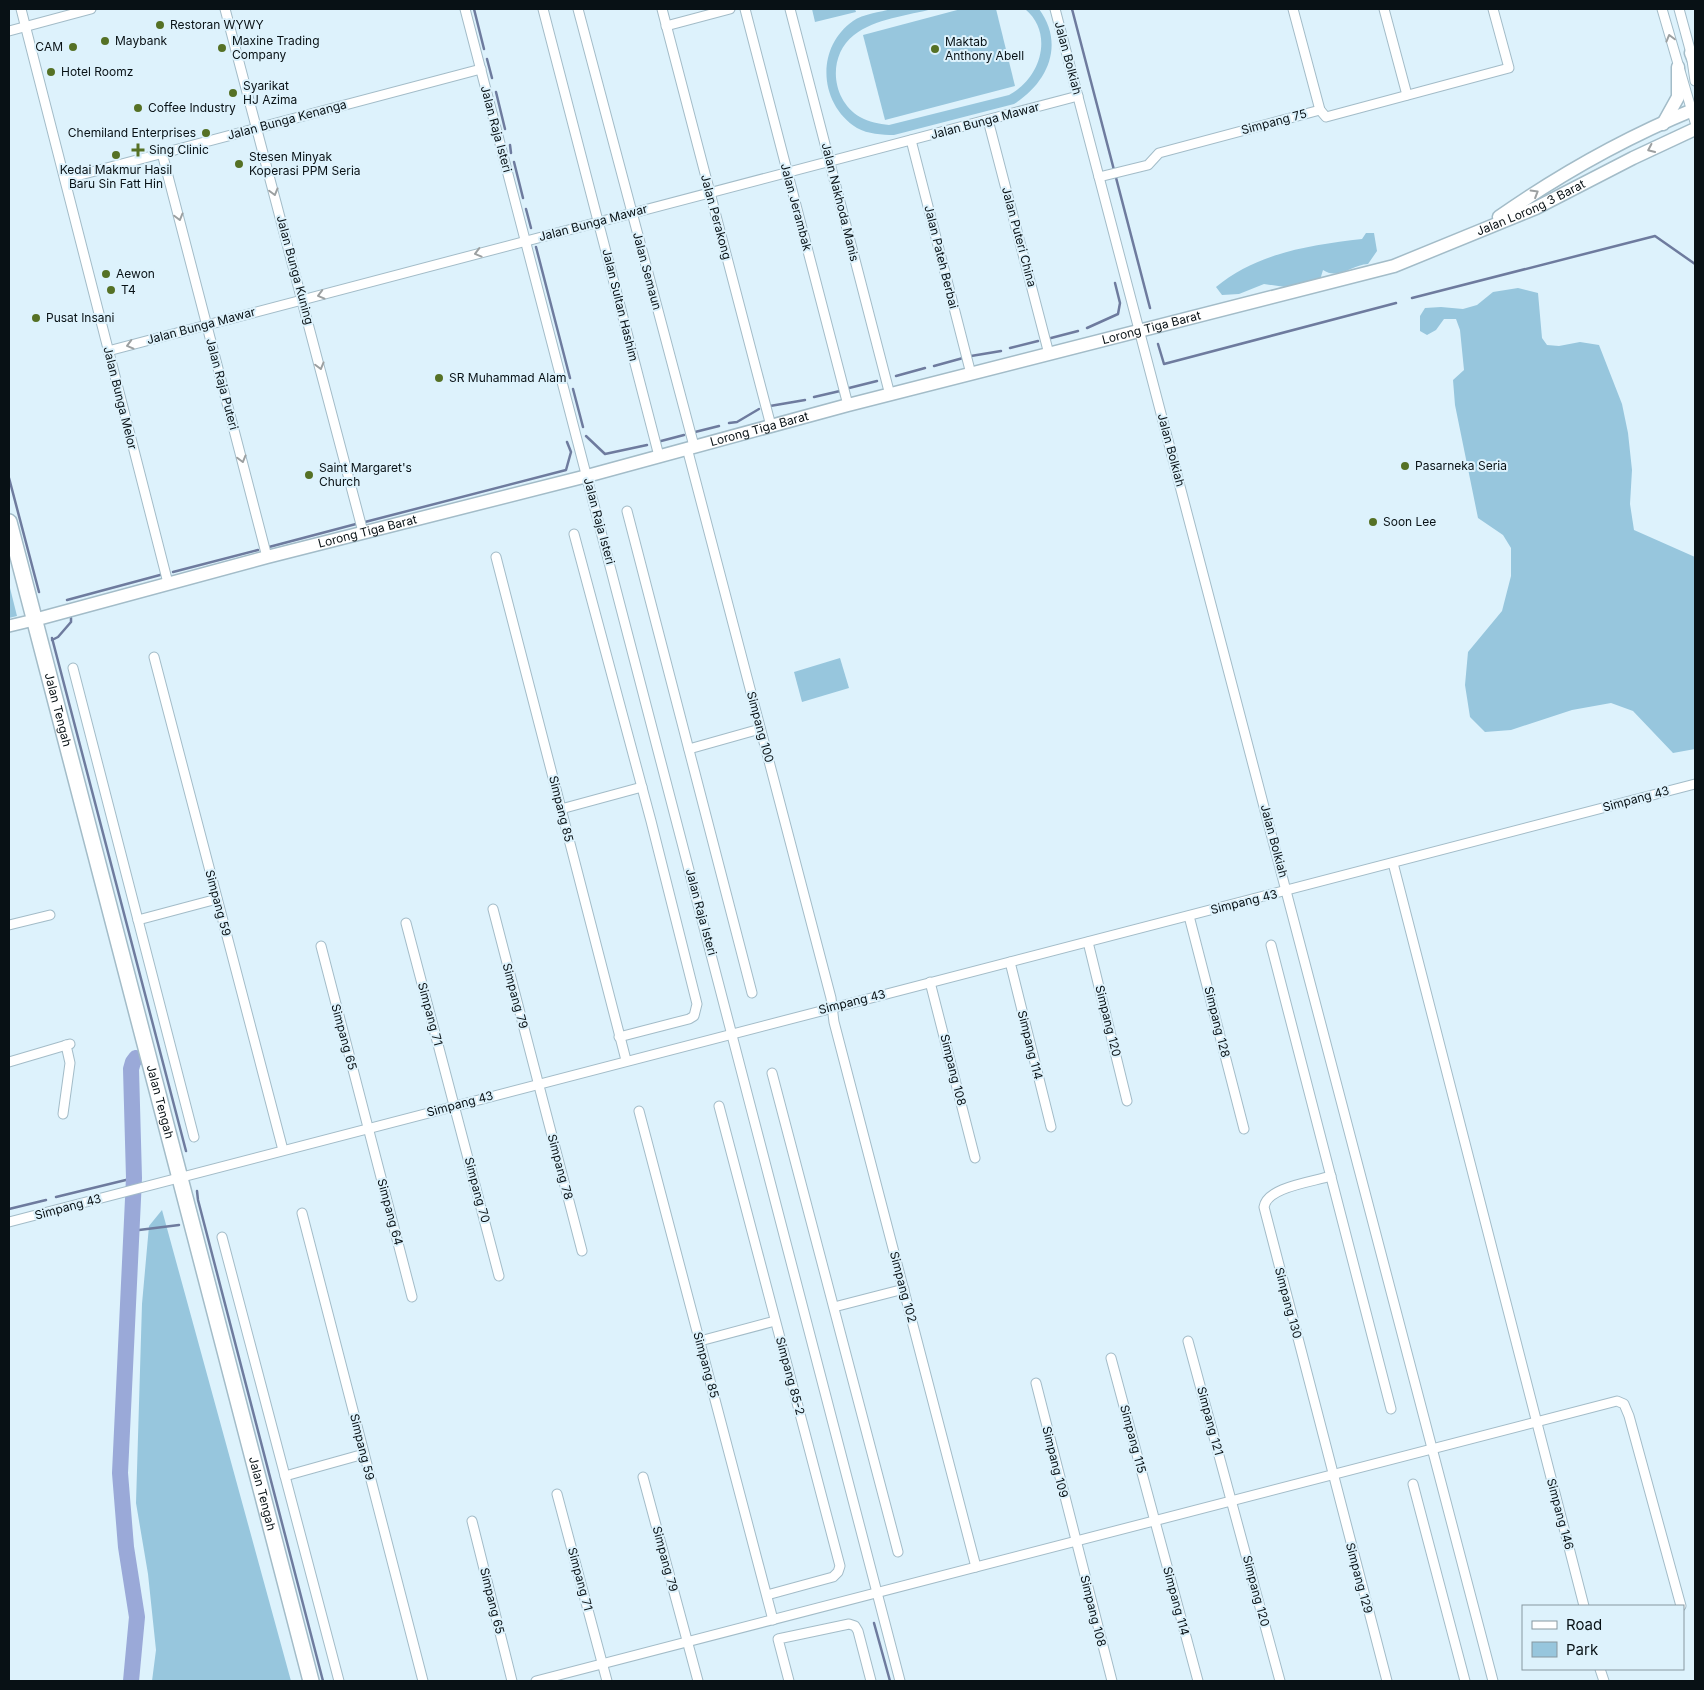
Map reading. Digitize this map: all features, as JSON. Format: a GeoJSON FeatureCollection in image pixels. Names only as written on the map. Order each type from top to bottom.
{"type":"FeatureCollection","features":[{"type":"Feature","properties":{"kind":"main road"},"geometry":{"type":"LineString","coordinates":[[1663,124],[1678,97],[1678,67]]}},
{"type":"Feature","properties":{"kind":"main road","name":"Jalan Lorong 3 Barat"},"geometry":{"type":"LineString","coordinates":[[1480,230],[1537,191],[1663,124],[1694,114]]}},
{"type":"Feature","properties":{"kind":"main road","name":"Jalan Lorong 3 Barat"},"geometry":{"type":"LineString","coordinates":[[1480,230],[1536,208],[1633,158],[1695,129]]}},
{"type":"Feature","properties":{"kind":"main road","name":"Lorong Tiga Barat"},"geometry":{"type":"LineString","coordinates":[[34,620],[363,532],[587,476],[690,447],[1394,266],[1480,230]]}},
{"type":"Feature","properties":{"kind":"main road","name":"Jalan Tengah"},"geometry":{"type":"LineString","coordinates":[[9,522],[311,1681]]}},
{"type":"Feature","properties":{"kind":"street","name":"Jalan Bunga Melor"},"geometry":{"type":"LineString","coordinates":[[21,9],[168,583]]}},
{"type":"Feature","properties":{"kind":"street"},"geometry":{"type":"LineString","coordinates":[[9,31],[91,9]]}},
{"type":"Feature","properties":{"kind":"street","name":"Jalan Bunga Kuning"},"geometry":{"type":"LineString","coordinates":[[225,9],[258,128],[363,532]]}},
{"type":"Feature","properties":{"kind":"street","name":"Jalan Raja Isteri"},"geometry":{"type":"LineString","coordinates":[[465,9],[900,1681]]}},
{"type":"Feature","properties":{"kind":"street","name":"Jalan Sultan Hashim"},"geometry":{"type":"LineString","coordinates":[[543,9],[658,456]]}},
{"type":"Feature","properties":{"kind":"street","name":"Jalan Semaun"},"geometry":{"type":"LineString","coordinates":[[578,9],[690,447]]}},
{"type":"Feature","properties":{"kind":"street","name":"Jalan Perakong"},"geometry":{"type":"LineString","coordinates":[[662,9],[771,426]]}},
{"type":"Feature","properties":{"kind":"street"},"geometry":{"type":"LineString","coordinates":[[666,26],[730,9]]}},
{"type":"Feature","properties":{"kind":"street","name":"Jalan Jerambak"},"geometry":{"type":"LineString","coordinates":[[745,9],[848,406]]}},
{"type":"Feature","properties":{"kind":"street","name":"Jalan Nakhoda Manis"},"geometry":{"type":"LineString","coordinates":[[790,9],[890,395]]}},
{"type":"Feature","properties":{"kind":"street","name":"Jalan Bolkiah"},"geometry":{"type":"LineString","coordinates":[[1055,9],[1078,96],[1104,176],[1140,331],[1493,1681]]}},
{"type":"Feature","properties":{"kind":"street"},"geometry":{"type":"LineString","coordinates":[[1293,9],[1320,110]]}},
{"type":"Feature","properties":{"kind":"street"},"geometry":{"type":"LineString","coordinates":[[1384,9],[1407,95]]}},
{"type":"Feature","properties":{"kind":"street","name":"Simpang 75"},"geometry":{"type":"LineString","coordinates":[[1104,176],[1148,165],[1159,153],[1320,110],[1326,116],[1509,68],[1493,9]]}},
{"type":"Feature","properties":{"kind":"street"},"geometry":{"type":"LineString","coordinates":[[1662,9],[1678,67],[1684,79],[1694,114]]}},
{"type":"Feature","properties":{"kind":"street"},"geometry":{"type":"LineString","coordinates":[[1679,9],[1693,58],[1692,69],[1695,81]]}},
{"type":"Feature","properties":{"kind":"street","name":"Jalan Bunga Kenanga"},"geometry":{"type":"LineString","coordinates":[[64,179],[481,69]]}},
{"type":"Feature","properties":{"kind":"street","name":"Jalan Bunga Mawar"},"geometry":{"type":"LineString","coordinates":[[108,351],[1078,96]]}},
{"type":"Feature","properties":{"kind":"street","name":"Jalan Puteri China"},"geometry":{"type":"LineString","coordinates":[[988,120],[1049,354]]}},
{"type":"Feature","properties":{"kind":"street","name":"Jalan Pateh Berbai"},"geometry":{"type":"LineString","coordinates":[[911,140],[971,374]]}},
{"type":"Feature","properties":{"kind":"street","name":"Jalan Raja Puteri"},"geometry":{"type":"LineString","coordinates":[[162,153],[267,557]]}},
{"type":"Feature","properties":{"kind":"street","name":"Simpang 100"},"geometry":{"type":"LineString","coordinates":[[690,447],[832,1007]]}},
{"type":"Feature","properties":{"kind":"street"},"geometry":{"type":"LineString","coordinates":[[627,511],[752,993]]}},
{"type":"Feature","properties":{"kind":"street"},"geometry":{"type":"LineString","coordinates":[[574,534],[695,990],[697,1010],[694,1016],[689,1019],[619,1036]]}},
{"type":"Feature","properties":{"kind":"street","name":"Simpang 85"},"geometry":{"type":"LineString","coordinates":[[496,557],[626,1060]]}},
{"type":"Feature","properties":{"kind":"street"},"geometry":{"type":"LineString","coordinates":[[9,626],[34,620]]}},
{"type":"Feature","properties":{"kind":"street","name":"Simpang 59"},"geometry":{"type":"LineString","coordinates":[[154,657],[283,1150]]}},
{"type":"Feature","properties":{"kind":"street"},"geometry":{"type":"LineString","coordinates":[[73,668],[194,1137]]}},
{"type":"Feature","properties":{"kind":"street"},"geometry":{"type":"LineString","coordinates":[[688,749],[760,729]]}},
{"type":"Feature","properties":{"kind":"street","name":"Simpang 43"},"geometry":{"type":"LineString","coordinates":[[9,1222],[732,1032],[1287,891],[1695,784]]}},
{"type":"Feature","properties":{"kind":"street"},"geometry":{"type":"LineString","coordinates":[[561,809],[642,787]]}},
{"type":"Feature","properties":{"kind":"street","name":"Simpang 146"},"geometry":{"type":"LineString","coordinates":[[1393,863],[1584,1605]]}},
{"type":"Feature","properties":{"kind":"street"},"geometry":{"type":"LineString","coordinates":[[138,920],[217,899]]}},
{"type":"Feature","properties":{"kind":"street","name":"Simpang 79"},"geometry":{"type":"LineString","coordinates":[[493,909],[538,1083]]}},
{"type":"Feature","properties":{"kind":"street"},"geometry":{"type":"LineString","coordinates":[[9,926],[50,915]]}},
{"type":"Feature","properties":{"kind":"street","name":"Simpang 128"},"geometry":{"type":"LineString","coordinates":[[1189,916],[1244,1129]]}},
{"type":"Feature","properties":{"kind":"street","name":"Simpang 71"},"geometry":{"type":"LineString","coordinates":[[406,923],[454,1105]]}},
{"type":"Feature","properties":{"kind":"street","name":"Simpang 120"},"geometry":{"type":"LineString","coordinates":[[1088,942],[1127,1101]]}},
{"type":"Feature","properties":{"kind":"street"},"geometry":{"type":"LineString","coordinates":[[1271,945],[1391,1409]]}},
{"type":"Feature","properties":{"kind":"street","name":"Simpang 65"},"geometry":{"type":"LineString","coordinates":[[321,946],[368,1128]]}},
{"type":"Feature","properties":{"kind":"street","name":"Simpang 114"},"geometry":{"type":"LineString","coordinates":[[1010,962],[1051,1128]]}},
{"type":"Feature","properties":{"kind":"street","name":"Simpang 108"},"geometry":{"type":"LineString","coordinates":[[930,982],[975,1158]]}},
{"type":"Feature","properties":{"kind":"street","name":"Simpang 102"},"geometry":{"type":"LineString","coordinates":[[832,1007],[976,1567]]}},
{"type":"Feature","properties":{"kind":"street"},"geometry":{"type":"LineString","coordinates":[[9,1062],[68,1045],[70,1063],[63,1114]]}},
{"type":"Feature","properties":{"kind":"street"},"geometry":{"type":"LineString","coordinates":[[772,1073],[898,1552]]}},
{"type":"Feature","properties":{"kind":"street","name":"Simpang 78"},"geometry":{"type":"LineString","coordinates":[[538,1083],[582,1251]]}},
{"type":"Feature","properties":{"kind":"street","name":"Simpang 70"},"geometry":{"type":"LineString","coordinates":[[454,1105],[499,1276]]}},
{"type":"Feature","properties":{"kind":"street","name":"Simpang 85-2"},"geometry":{"type":"LineString","coordinates":[[719,1106],[840,1566],[838,1572],[833,1577],[767,1595]]}},
{"type":"Feature","properties":{"kind":"street","name":"Simpang 85"},"geometry":{"type":"LineString","coordinates":[[639,1111],[773,1620]]}},
{"type":"Feature","properties":{"kind":"street","name":"Simpang 64"},"geometry":{"type":"LineString","coordinates":[[368,1128],[412,1297]]}},
{"type":"Feature","properties":{"kind":"street","name":"Simpang 130"},"geometry":{"type":"LineString","coordinates":[[1330,1176],[1275,1192],[1267,1198],[1264,1208],[1332,1474]]}},
{"type":"Feature","properties":{"kind":"street","name":"Simpang 59"},"geometry":{"type":"LineString","coordinates":[[302,1213],[423,1681]]}},
{"type":"Feature","properties":{"kind":"street"},"geometry":{"type":"LineString","coordinates":[[222,1237],[339,1681]]}},
{"type":"Feature","properties":{"kind":"street"},"geometry":{"type":"LineString","coordinates":[[834,1307],[904,1289]]}},
{"type":"Feature","properties":{"kind":"street"},"geometry":{"type":"LineString","coordinates":[[700,1341],[776,1321]]}},
{"type":"Feature","properties":{"kind":"street","name":"Simpang 121"},"geometry":{"type":"LineString","coordinates":[[1188,1341],[1232,1500]]}},
{"type":"Feature","properties":{"kind":"street","name":"Simpang 115"},"geometry":{"type":"LineString","coordinates":[[1111,1358],[1154,1520]]}},
{"type":"Feature","properties":{"kind":"street","name":"Simpang 109"},"geometry":{"type":"LineString","coordinates":[[1036,1383],[1075,1541]]}},
{"type":"Feature","properties":{"kind":"street"},"geometry":{"type":"LineString","coordinates":[[536,1681],[1617,1401],[1624,1404],[1681,1605]]}},
{"type":"Feature","properties":{"kind":"street"},"geometry":{"type":"LineString","coordinates":[[285,1476],[364,1454]]}},
{"type":"Feature","properties":{"kind":"street","name":"Simpang 129"},"geometry":{"type":"LineString","coordinates":[[1332,1474],[1387,1681]]}},
{"type":"Feature","properties":{"kind":"street","name":"Simpang 79"},"geometry":{"type":"LineString","coordinates":[[643,1477],[687,1642]]}},
{"type":"Feature","properties":{"kind":"street"},"geometry":{"type":"LineString","coordinates":[[1413,1484],[1465,1681]]}},
{"type":"Feature","properties":{"kind":"street","name":"Simpang 71"},"geometry":{"type":"LineString","coordinates":[[557,1494],[603,1664]]}},
{"type":"Feature","properties":{"kind":"street","name":"Simpang 120"},"geometry":{"type":"LineString","coordinates":[[1232,1500],[1280,1681]]}},
{"type":"Feature","properties":{"kind":"street","name":"Simpang 114"},"geometry":{"type":"LineString","coordinates":[[1154,1520],[1198,1681]]}},
{"type":"Feature","properties":{"kind":"street","name":"Simpang 65"},"geometry":{"type":"LineString","coordinates":[[472,1521],[512,1681]]}},
{"type":"Feature","properties":{"kind":"street","name":"Simpang 108"},"geometry":{"type":"LineString","coordinates":[[1075,1541],[1112,1681]]}},
{"type":"Feature","properties":{"kind":"street"},"geometry":{"type":"LineString","coordinates":[[789,1681],[778,1639],[852,1625],[858,1631],[871,1681]]}},
{"type":"Feature","properties":{"kind":"street"},"geometry":{"type":"LineString","coordinates":[[687,1642],[698,1681]]}},
{"type":"Feature","properties":{"kind":"street"},"geometry":{"type":"LineString","coordinates":[[603,1664],[608,1681]]}},
{"type":"Feature","properties":{"kind":"green space"},"geometry":{"type":"Polygon","coordinates":[[[812,9],[855,9],[856,12],[815,22],[812,9]]]}},
{"type":"Feature","properties":{"kind":"green space"},"geometry":{"type":"Polygon","coordinates":[[[892,9],[933,9],[881,21],[862,30],[845,44],[839,54],[836,66],[838,89],[843,100],[860,117],[870,121],[889,125],[1009,95],[1020,88],[1036,67],[1041,43],[1040,31],[1034,19],[1025,9],[1039,9],[1047,22],[1051,36],[1049,62],[1044,74],[1036,85],[1014,104],[894,135],[866,132],[844,118],[835,105],[829,91],[826,76],[828,60],[832,46],[841,32],[853,21],[867,15],[892,9]]]}},
{"type":"Feature","properties":{"kind":"green space"},"geometry":{"type":"Polygon","coordinates":[[[961,9],[996,9],[1015,86],[885,120],[863,35],[961,9]]]}},
{"type":"Feature","properties":{"kind":"green space"},"geometry":{"type":"Polygon","coordinates":[[[1366,233],[1374,233],[1377,251],[1368,264],[1340,273],[1329,273],[1323,270],[1320,280],[1292,288],[1264,284],[1239,294],[1222,295],[1216,287],[1232,275],[1267,258],[1323,244],[1362,239],[1366,233]]]}},
{"type":"Feature","properties":{"kind":"green space"},"geometry":{"type":"Polygon","coordinates":[[[1518,288],[1538,293],[1542,338],[1547,345],[1559,346],[1580,342],[1599,345],[1622,404],[1628,433],[1632,470],[1630,504],[1634,530],[1695,557],[1695,749],[1673,753],[1633,711],[1611,703],[1572,710],[1511,730],[1485,732],[1470,717],[1465,685],[1468,652],[1502,611],[1511,576],[1511,548],[1503,535],[1478,518],[1455,405],[1453,380],[1464,370],[1460,330],[1456,319],[1444,319],[1436,330],[1427,335],[1420,331],[1420,316],[1425,308],[1463,309],[1477,305],[1493,292],[1518,288]]]}},
{"type":"Feature","properties":{"kind":"green space"},"geometry":{"type":"Polygon","coordinates":[[[9,584],[17,616],[9,618],[9,584]]]}},
{"type":"Feature","properties":{"kind":"green space"},"geometry":{"type":"Polygon","coordinates":[[[840,658],[849,688],[802,702],[794,672],[840,658]]]}},
{"type":"Feature","properties":{"kind":"green space"},"geometry":{"type":"Polygon","coordinates":[[[162,1210],[291,1681],[152,1681],[156,1650],[148,1574],[136,1503],[142,1304],[149,1226],[162,1210]]]}},
{"type":"Feature","properties":{"kind":"waterway"},"geometry":{"type":"LineString","coordinates":[[474,9],[484,49]]}},
{"type":"Feature","properties":{"kind":"waterway"},"geometry":{"type":"LineString","coordinates":[[1072,9],[1150,308]]}},
{"type":"Feature","properties":{"kind":"waterway"},"geometry":{"type":"LineString","coordinates":[[487,59],[492,78]]}},
{"type":"Feature","properties":{"kind":"waterway"},"geometry":{"type":"LineString","coordinates":[[496,92],[505,129]]}},
{"type":"Feature","properties":{"kind":"waterway"},"geometry":{"type":"LineString","coordinates":[[510,145],[511,153]]}},
{"type":"Feature","properties":{"kind":"waterway"},"geometry":{"type":"LineString","coordinates":[[514,162],[523,198]]}},
{"type":"Feature","properties":{"kind":"waterway"},"geometry":{"type":"LineString","coordinates":[[526,209],[531,228]]}},
{"type":"Feature","properties":{"kind":"waterway"},"geometry":{"type":"LineString","coordinates":[[1412,298],[1655,236],[1695,264]]}},
{"type":"Feature","properties":{"kind":"waterway"},"geometry":{"type":"LineString","coordinates":[[536,247],[570,378]]}},
{"type":"Feature","properties":{"kind":"waterway"},"geometry":{"type":"LineString","coordinates":[[1087,328],[1118,314],[1120,303],[1115,283]]}},
{"type":"Feature","properties":{"kind":"waterway"},"geometry":{"type":"LineString","coordinates":[[1158,344],[1164,364],[1396,303]]}},
{"type":"Feature","properties":{"kind":"waterway"},"geometry":{"type":"LineString","coordinates":[[1051,338],[1078,331]]}},
{"type":"Feature","properties":{"kind":"waterway"},"geometry":{"type":"LineString","coordinates":[[1010,348],[1038,341]]}},
{"type":"Feature","properties":{"kind":"waterway"},"geometry":{"type":"LineString","coordinates":[[971,356],[1001,351]]}},
{"type":"Feature","properties":{"kind":"waterway"},"geometry":{"type":"LineString","coordinates":[[934,366],[963,358]]}},
{"type":"Feature","properties":{"kind":"waterway"},"geometry":{"type":"LineString","coordinates":[[896,376],[925,368]]}},
{"type":"Feature","properties":{"kind":"waterway"},"geometry":{"type":"LineString","coordinates":[[849,388],[877,381]]}},
{"type":"Feature","properties":{"kind":"waterway"},"geometry":{"type":"LineString","coordinates":[[573,389],[583,427]]}},
{"type":"Feature","properties":{"kind":"waterway"},"geometry":{"type":"LineString","coordinates":[[814,397],[840,391]]}},
{"type":"Feature","properties":{"kind":"waterway"},"geometry":{"type":"LineString","coordinates":[[770,406],[805,400]]}},
{"type":"Feature","properties":{"kind":"waterway"},"geometry":{"type":"LineString","coordinates":[[729,423],[737,422],[759,409]]}},
{"type":"Feature","properties":{"kind":"waterway"},"geometry":{"type":"LineString","coordinates":[[695,432],[719,426]]}},
{"type":"Feature","properties":{"kind":"waterway"},"geometry":{"type":"LineString","coordinates":[[661,441],[684,435]]}},
{"type":"Feature","properties":{"kind":"waterway"},"geometry":{"type":"LineString","coordinates":[[586,436],[605,454],[647,445]]}},
{"type":"Feature","properties":{"kind":"waterway"},"geometry":{"type":"LineString","coordinates":[[365,522],[566,470],[571,452],[567,442]]}},
{"type":"Feature","properties":{"kind":"waterway"},"geometry":{"type":"LineString","coordinates":[[9,478],[39,592]]}},
{"type":"Feature","properties":{"kind":"waterway"},"geometry":{"type":"LineString","coordinates":[[269,547],[356,524]]}},
{"type":"Feature","properties":{"kind":"waterway"},"geometry":{"type":"LineString","coordinates":[[173,572],[258,550]]}},
{"type":"Feature","properties":{"kind":"waterway"},"geometry":{"type":"LineString","coordinates":[[67,600],[160,575]]}},
{"type":"Feature","properties":{"kind":"waterway"},"geometry":{"type":"LineString","coordinates":[[52,640],[58,637],[71,622],[71,618]]}},
{"type":"Feature","properties":{"kind":"waterway"},"geometry":{"type":"LineString","coordinates":[[52,638],[186,1151]]}},
{"type":"Feature","properties":{"kind":"waterway"},"geometry":{"type":"LineString","coordinates":[[131,1681],[137,1617],[126,1547],[120,1473],[134,1178],[131,1069],[136,1058]]}},
{"type":"Feature","properties":{"kind":"waterway"},"geometry":{"type":"LineString","coordinates":[[56,1197],[134,1178]]}},
{"type":"Feature","properties":{"kind":"waterway"},"geometry":{"type":"LineString","coordinates":[[197,1191],[323,1681]]}},
{"type":"Feature","properties":{"kind":"waterway"},"geometry":{"type":"LineString","coordinates":[[9,1209],[46,1200]]}},
{"type":"Feature","properties":{"kind":"waterway"},"geometry":{"type":"LineString","coordinates":[[131,1231],[179,1225]]}},
{"type":"Feature","properties":{"kind":"waterway"},"geometry":{"type":"LineString","coordinates":[[874,1623],[890,1681]]}},
{"type":"Feature","properties":{"kind":"place","name":"Restoran WYWY"},"geometry":{"type":"Point","coordinates":[160,25]}},
{"type":"Feature","properties":{"kind":"place","name":"Maybank"},"geometry":{"type":"Point","coordinates":[105,41]}},
{"type":"Feature","properties":{"kind":"place","name":"CAM"},"geometry":{"type":"Point","coordinates":[73,47]}},
{"type":"Feature","properties":{"kind":"place","name":"Maxine Trading Company"},"geometry":{"type":"Point","coordinates":[222,48]}},
{"type":"Feature","properties":{"kind":"place","name":"Maktab Anthony Abell"},"geometry":{"type":"Point","coordinates":[935,49]}},
{"type":"Feature","properties":{"kind":"place","name":"Hotel Roomz"},"geometry":{"type":"Point","coordinates":[51,72]}},
{"type":"Feature","properties":{"kind":"place","name":"Syarikat HJ Azima"},"geometry":{"type":"Point","coordinates":[233,93]}},
{"type":"Feature","properties":{"kind":"place","name":"Coffee Industry"},"geometry":{"type":"Point","coordinates":[138,108]}},
{"type":"Feature","properties":{"kind":"place","name":"Chemiland Enterprises"},"geometry":{"type":"Point","coordinates":[206,133]}},
{"type":"Feature","properties":{"kind":"place","name":"Sing Clinic"},"geometry":{"type":"Point","coordinates":[138,150]}},
{"type":"Feature","properties":{"kind":"place","name":"Kedai Makmur Hasil Baru Sin Fatt Hin"},"geometry":{"type":"Point","coordinates":[116,155]}},
{"type":"Feature","properties":{"kind":"place","name":"Stesen Minyak Koperasi PPM Seria"},"geometry":{"type":"Point","coordinates":[239,164]}},
{"type":"Feature","properties":{"kind":"place","name":"Aewon"},"geometry":{"type":"Point","coordinates":[106,274]}},
{"type":"Feature","properties":{"kind":"place","name":"T4"},"geometry":{"type":"Point","coordinates":[111,290]}},
{"type":"Feature","properties":{"kind":"place","name":"Pusat Insani"},"geometry":{"type":"Point","coordinates":[36,318]}},
{"type":"Feature","properties":{"kind":"place","name":"SR Muhammad Alam"},"geometry":{"type":"Point","coordinates":[439,378]}},
{"type":"Feature","properties":{"kind":"place","name":"Pasarneka Seria"},"geometry":{"type":"Point","coordinates":[1405,466]}},
{"type":"Feature","properties":{"kind":"place","name":"Saint Margaret's Church"},"geometry":{"type":"Point","coordinates":[309,475]}},
{"type":"Feature","properties":{"kind":"place","name":"Soon Lee"},"geometry":{"type":"Point","coordinates":[1373,522]}}]}
